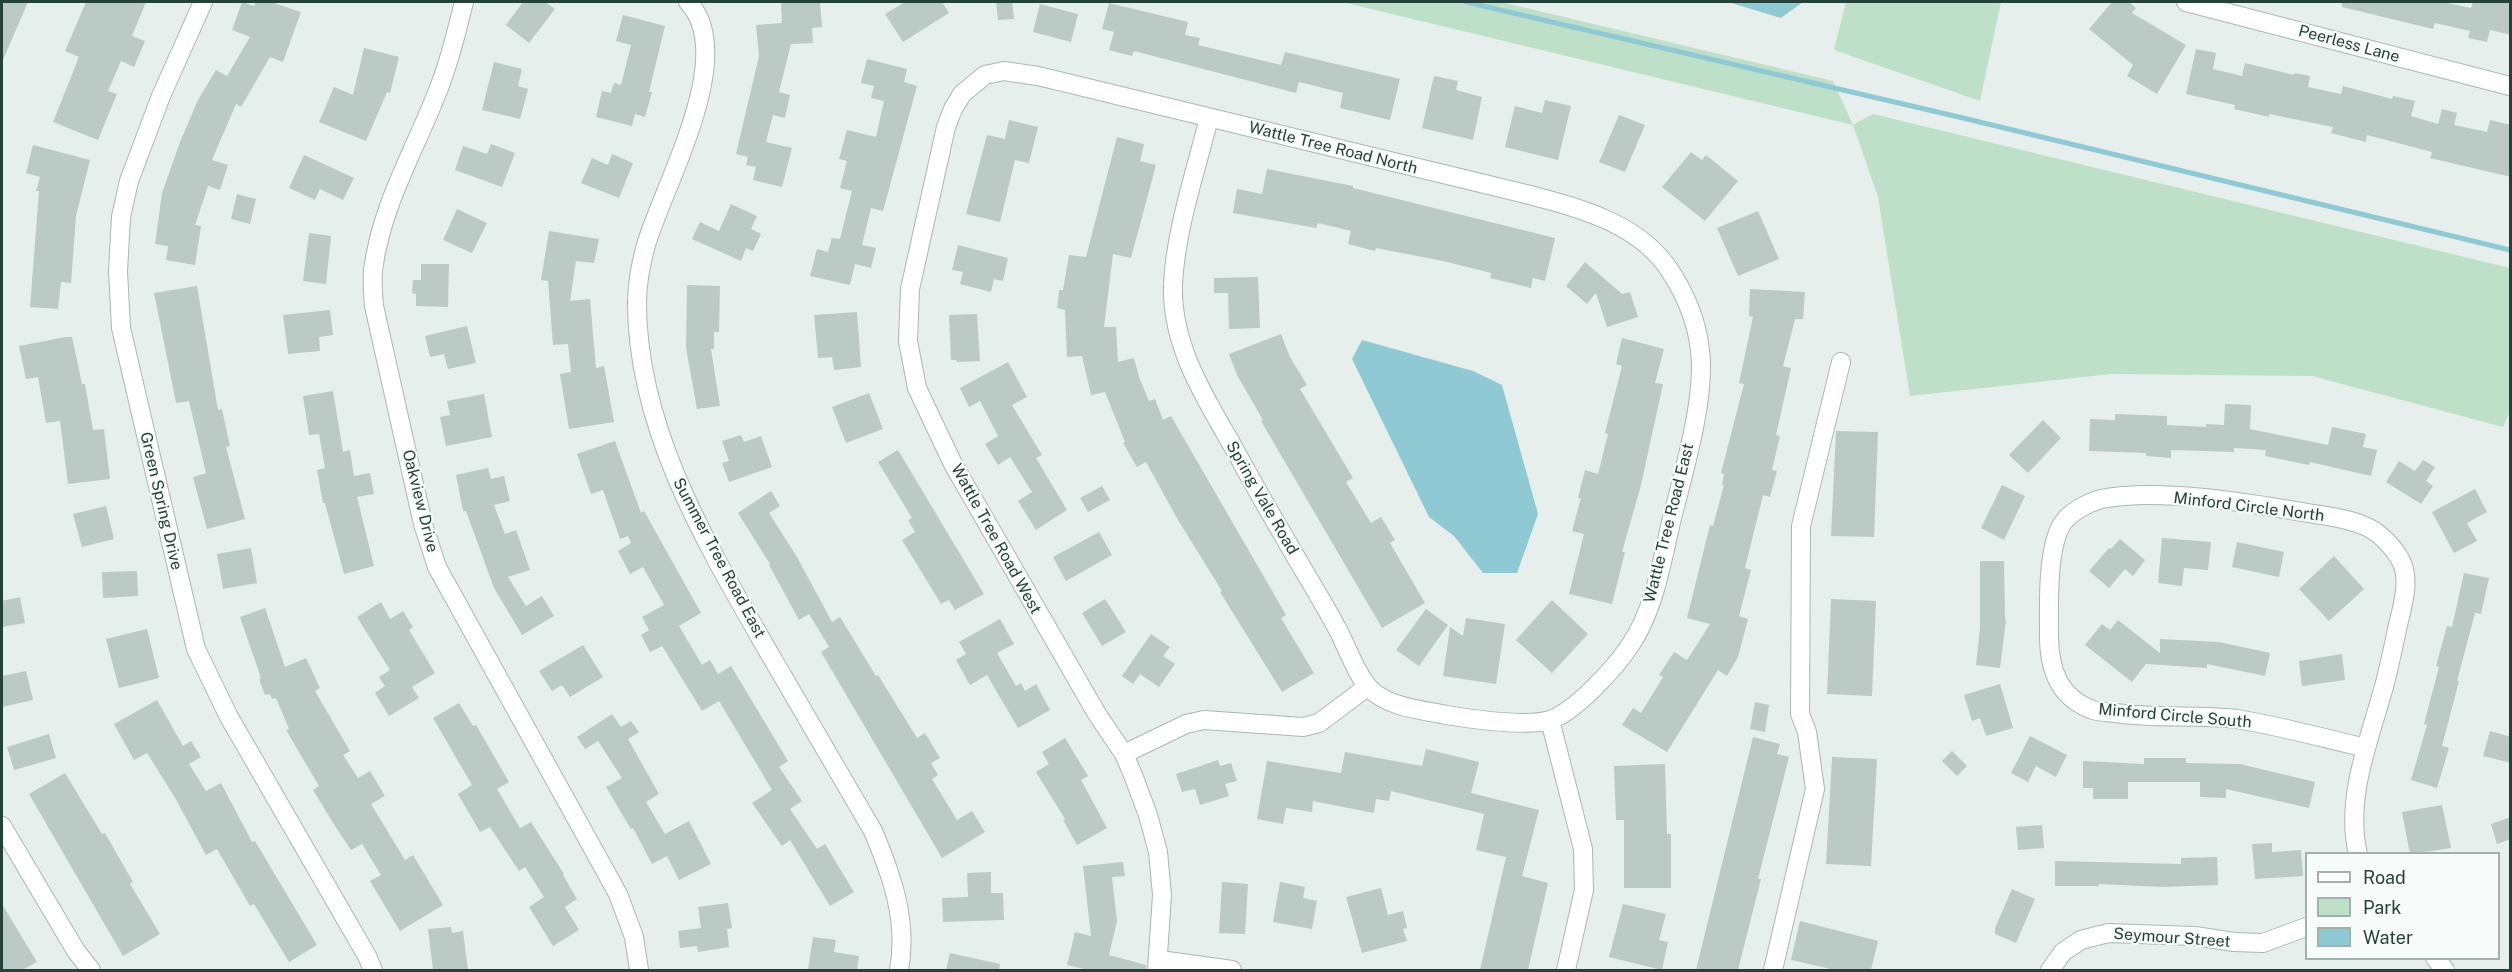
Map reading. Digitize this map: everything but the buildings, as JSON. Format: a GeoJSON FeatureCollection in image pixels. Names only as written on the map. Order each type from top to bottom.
{"type":"FeatureCollection","features":[{"type":"Feature","properties":{"kind":"street","name":"Green Spring Drive"},"geometry":{"type":"LineString","coordinates":[[202,2],[161,96],[129,181],[121,217],[118,271],[121,328],[196,649],[229,717],[368,956],[373,970]]}},
{"type":"Feature","properties":{"kind":"street","name":"Oakview Drive"},"geometry":{"type":"LineString","coordinates":[[465,2],[451,53],[436,95],[395,187],[381,227],[373,271],[374,306],[423,524],[437,567],[618,894],[634,937],[639,970]]}},
{"type":"Feature","properties":{"kind":"street","name":"Summer Tree Road East"},"geometry":{"type":"LineString","coordinates":[[688,2],[701,20],[705,51],[702,86],[684,149],[646,246],[637,303],[640,349],[655,418],[674,473],[724,575],[873,831],[886,862],[901,912],[899,970]]}},
{"type":"Feature","properties":{"kind":"street","name":"Peerless Lane"},"geometry":{"type":"LineString","coordinates":[[2186,2],[2511,86]]}},
{"type":"Feature","properties":{"kind":"street","name":"Wattle Tree Road North"},"geometry":{"type":"LineString","coordinates":[[962,94],[985,75],[1004,71],[1038,76],[1526,194],[1601,216],[1630,232],[1670,270],[1681,290]]}},
{"type":"Feature","properties":{"kind":"street","name":"Wattle Tree Road West"},"geometry":{"type":"LineString","coordinates":[[962,94],[946,128],[910,289],[908,341],[917,388],[953,464],[1019,582],[1096,714],[1124,754],[1148,815],[1158,852],[1162,895],[1159,965]]}},
{"type":"Feature","properties":{"kind":"street","name":"Spring Vale Road"},"geometry":{"type":"LineString","coordinates":[[1209,118],[1178,243],[1173,285],[1179,337],[1199,387],[1339,631],[1367,687]]}},
{"type":"Feature","properties":{"kind":"street","name":"Wattle Tree Road East"},"geometry":{"type":"LineString","coordinates":[[1550,720],[1577,703],[1599,683],[1631,644],[1646,613],[1658,576],[1688,454],[1700,379],[1700,352],[1695,323],[1681,290]]}},
{"type":"Feature","properties":{"kind":"street"},"geometry":{"type":"LineString","coordinates":[[1773,970],[1815,789],[1807,732],[1800,714],[1801,526],[1841,362]]}},
{"type":"Feature","properties":{"kind":"street","name":"Minford Circle North"},"geometry":{"type":"LineString","coordinates":[[2049,611],[2054,545],[2065,519],[2098,500],[2142,496],[2200,499],[2265,506],[2337,518],[2370,528],[2384,539],[2401,561],[2405,577],[2402,606],[2386,678],[2366,748]]}},
{"type":"Feature","properties":{"kind":"street","name":"Minford Circle South"},"geometry":{"type":"LineString","coordinates":[[2049,611],[2049,648],[2057,682],[2074,699],[2093,710],[2140,715],[2189,715],[2237,719],[2366,748]]}},
{"type":"Feature","properties":{"kind":"street"},"geometry":{"type":"LineString","coordinates":[[1124,754],[1186,724],[1204,720],[1304,727],[1319,723],[1367,687],[1389,701],[1450,715],[1516,722],[1550,720],[1583,849],[1584,890],[1566,970]]}},
{"type":"Feature","properties":{"kind":"street"},"geometry":{"type":"LineString","coordinates":[[2358,852],[2354,835],[2355,803],[2366,748]]}},
{"type":"Feature","properties":{"kind":"street"},"geometry":{"type":"LineString","coordinates":[[2,826],[76,951],[91,970]]}},
{"type":"Feature","properties":{"kind":"street","name":"Seymour Street"},"geometry":{"type":"LineString","coordinates":[[2050,970],[2062,952],[2081,940],[2108,933],[2195,936],[2263,944],[2305,928]]}},
{"type":"Feature","properties":{"kind":"street"},"geometry":{"type":"LineString","coordinates":[[1159,965],[1232,970]]}},
{"type":"Feature","properties":{"kind":"green space"},"geometry":{"type":"Polygon","coordinates":[[[1342,2],[1501,2],[1833,81],[1853,125],[1342,2]]]}},
{"type":"Feature","properties":{"kind":"green space"},"geometry":{"type":"Polygon","coordinates":[[[1846,2],[2001,2],[1980,101],[1834,50],[1846,2]]]}},
{"type":"Feature","properties":{"kind":"green space"},"geometry":{"type":"Polygon","coordinates":[[[1873,114],[2510,268],[2510,412],[2503,427],[2312,376],[2111,374],[1910,396],[1878,197],[1853,125],[1873,114]]]}},
{"type":"Feature","properties":{"kind":"water"},"geometry":{"type":"Polygon","coordinates":[[[1728,2],[1803,2],[1781,18],[1728,2]]]}},
{"type":"Feature","properties":{"kind":"water"},"geometry":{"type":"Polygon","coordinates":[[[1362,340],[1473,371],[1502,385],[1538,514],[1517,573],[1483,573],[1454,536],[1429,517],[1352,359],[1362,340]]]}},
{"type":"Feature","properties":{"kind":"waterway"},"geometry":{"type":"LineString","coordinates":[[1466,2],[1963,118],[2510,250]]}}]}
